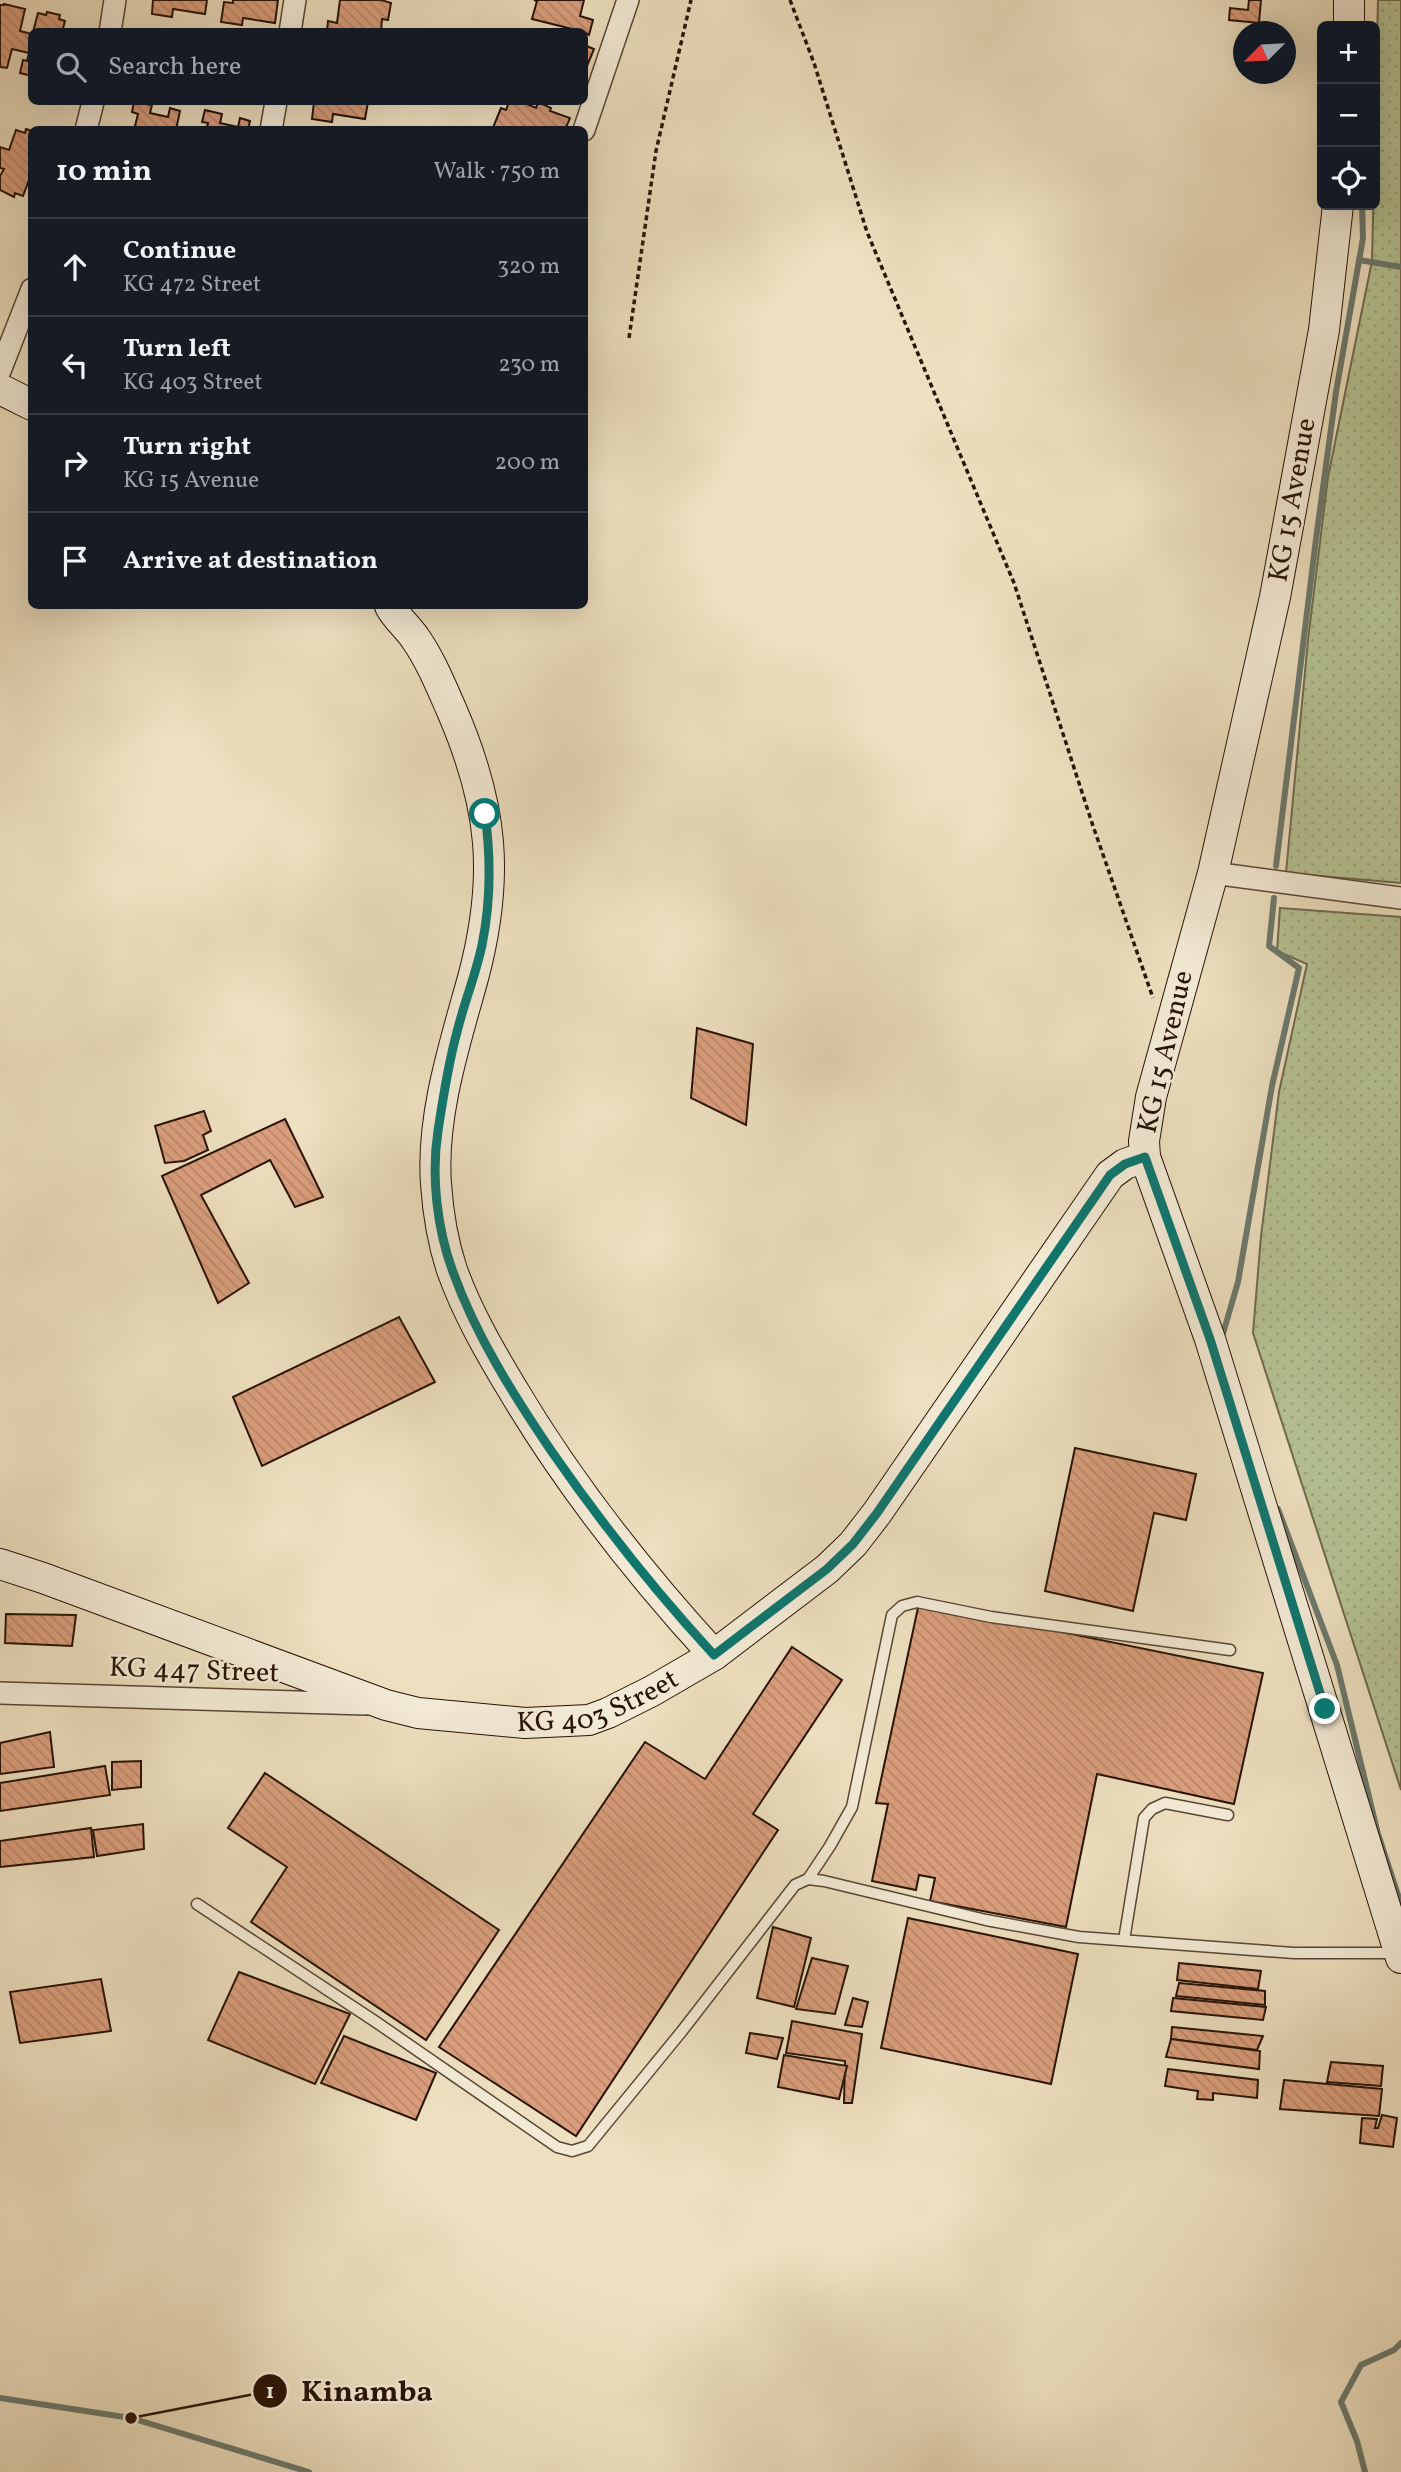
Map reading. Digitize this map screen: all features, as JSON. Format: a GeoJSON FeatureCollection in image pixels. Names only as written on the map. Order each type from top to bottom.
{"type":"FeatureCollection","features":[{"type":"Feature","properties":{"kind":"main road"},"geometry":{"type":"LineString","coordinates":[[1349,0],[1349,21]]}},
{"type":"Feature","properties":{"kind":"main road","name":"KG 15 Avenue"},"geometry":{"type":"LineString","coordinates":[[1337,210],[1324,330],[1275,597],[1213,873],[1151,1097],[1144,1141],[1145,1157],[1210,1339],[1400,1956]]}},
{"type":"Feature","properties":{"kind":"main road"},"geometry":{"type":"LineString","coordinates":[[0,389],[28,403]]}},
{"type":"Feature","properties":{"kind":"main road"},"geometry":{"type":"LineString","coordinates":[[392,609],[415,638],[460,730],[475,772],[490,850],[490,882],[482,945],[456,1033],[435,1160],[438,1207],[452,1270],[469,1311],[531,1422],[599,1520],[673,1611],[714,1655]]}},
{"type":"Feature","properties":{"kind":"main road","name":"KG 403 Street"},"geometry":{"type":"LineString","coordinates":[[0,1564],[386,1705],[418,1713],[480,1720],[525,1723],[589,1720],[652,1691],[714,1655],[827,1569],[853,1544],[892,1492],[1110,1175],[1125,1164],[1145,1157]]}},
{"type":"Feature","properties":{"kind":"street"},"geometry":{"type":"LineString","coordinates":[[111,28],[115,0]]}},
{"type":"Feature","properties":{"kind":"street"},"geometry":{"type":"LineString","coordinates":[[291,28],[295,0]]}},
{"type":"Feature","properties":{"kind":"street"},"geometry":{"type":"LineString","coordinates":[[585,126],[628,0]]}},
{"type":"Feature","properties":{"kind":"street"},"geometry":{"type":"LineString","coordinates":[[87,126],[92,105]]}},
{"type":"Feature","properties":{"kind":"street"},"geometry":{"type":"LineString","coordinates":[[272,126],[275,105]]}},
{"type":"Feature","properties":{"kind":"street"},"geometry":{"type":"LineString","coordinates":[[0,371],[28,299]]}},
{"type":"Feature","properties":{"kind":"street"},"geometry":{"type":"LineString","coordinates":[[1213,873],[1401,898]]}},
{"type":"Feature","properties":{"kind":"street","name":"KG 447 Street"},"geometry":{"type":"LineString","coordinates":[[0,1693],[386,1705]]}},
{"type":"Feature","properties":{"kind":"lane"},"geometry":{"type":"LineString","coordinates":[[197,1904],[376,2022],[557,2147],[572,2151],[588,2146],[682,2031],[795,1885],[808,1879],[830,1846],[852,1807],[892,1615],[902,1605],[917,1602],[933,1604],[991,1617],[1230,1650]]}},
{"type":"Feature","properties":{"kind":"lane"},"geometry":{"type":"LineString","coordinates":[[1124,1940],[1144,1818],[1152,1810],[1165,1804],[1228,1815]]}},
{"type":"Feature","properties":{"kind":"lane"},"geometry":{"type":"LineString","coordinates":[[808,1879],[986,1920],[1080,1937],[1294,1953],[1400,1956]]}},
{"type":"Feature","properties":{"kind":"path"},"geometry":{"type":"LineString","coordinates":[[629,338],[656,151],[691,0]]}},
{"type":"Feature","properties":{"kind":"path"},"geometry":{"type":"LineString","coordinates":[[790,0],[814,63],[867,232],[1014,583],[1092,823],[1154,999]]}},
{"type":"Feature","properties":{"kind":"green space"},"geometry":{"type":"Polygon","coordinates":[[[1378,0],[1401,0],[1401,883],[1286,873],[1308,640],[1328,477],[1372,261],[1373,210],[1380,210],[1380,21],[1378,21],[1378,0]]]}},
{"type":"Feature","properties":{"kind":"green space"},"geometry":{"type":"Polygon","coordinates":[[[1280,908],[1401,917],[1401,1790],[1253,1333],[1261,1236],[1279,1092],[1307,964],[1277,951],[1280,908]]]}},
{"type":"Feature","properties":{"kind":"building"},"geometry":{"type":"Polygon","coordinates":[[[153,0],[207,0],[205,14],[173,9],[172,17],[152,14],[153,0]]]}},
{"type":"Feature","properties":{"kind":"building"},"geometry":{"type":"Polygon","coordinates":[[[233,0],[278,0],[275,23],[243,18],[242,25],[221,22],[224,2],[233,3],[233,0]]]}},
{"type":"Feature","properties":{"kind":"building"},"geometry":{"type":"Polygon","coordinates":[[[340,0],[381,0],[391,3],[388,20],[382,19],[381,28],[327,28],[328,21],[337,23],[340,0]]]}},
{"type":"Feature","properties":{"kind":"building"},"geometry":{"type":"Polygon","coordinates":[[[534,0],[584,0],[580,16],[593,20],[589,35],[588,28],[568,28],[532,19],[537,1],[534,0]]]}},
{"type":"Feature","properties":{"kind":"building"},"geometry":{"type":"Polygon","coordinates":[[[1249,0],[1261,0],[1259,21],[1229,20],[1230,8],[1248,10],[1249,0]]]}},
{"type":"Feature","properties":{"kind":"building"},"geometry":{"type":"Polygon","coordinates":[[[0,5],[25,9],[20,31],[28,33],[28,53],[12,49],[7,68],[0,67],[0,5]]]}},
{"type":"Feature","properties":{"kind":"building"},"geometry":{"type":"Polygon","coordinates":[[[47,12],[60,15],[59,19],[65,21],[63,28],[34,28],[38,13],[46,15],[47,12]]]}},
{"type":"Feature","properties":{"kind":"building"},"geometry":{"type":"Polygon","coordinates":[[[588,47],[594,49],[588,64],[588,47]]]}},
{"type":"Feature","properties":{"kind":"building"},"geometry":{"type":"Polygon","coordinates":[[[28,57],[28,75],[20,73],[23,60],[27,61],[28,57]]]}},
{"type":"Feature","properties":{"kind":"building"},"geometry":{"type":"Polygon","coordinates":[[[133,105],[152,105],[150,113],[168,117],[170,108],[180,111],[177,126],[135,126],[138,114],[132,112],[133,105]]]}},
{"type":"Feature","properties":{"kind":"building"},"geometry":{"type":"Polygon","coordinates":[[[314,105],[367,105],[365,119],[333,114],[332,122],[312,119],[314,105]]]}},
{"type":"Feature","properties":{"kind":"building"},"geometry":{"type":"Polygon","coordinates":[[[508,105],[529,105],[536,108],[537,105],[544,105],[551,108],[550,111],[570,118],[567,126],[494,126],[501,108],[506,110],[508,105]]]}},
{"type":"Feature","properties":{"kind":"building"},"geometry":{"type":"Polygon","coordinates":[[[205,110],[222,114],[220,123],[234,126],[207,126],[208,123],[202,122],[205,110]]]}},
{"type":"Feature","properties":{"kind":"building"},"geometry":{"type":"Polygon","coordinates":[[[240,118],[250,121],[249,126],[238,126],[240,118]]]}},
{"type":"Feature","properties":{"kind":"building"},"geometry":{"type":"Polygon","coordinates":[[[16,130],[25,133],[28,130],[28,183],[23,196],[15,193],[14,197],[0,190],[0,176],[4,169],[0,168],[0,147],[9,150],[16,130]]]}},
{"type":"Feature","properties":{"kind":"building"},"geometry":{"type":"Polygon","coordinates":[[[697,1028],[753,1044],[746,1125],[691,1098],[697,1028]]]}},
{"type":"Feature","properties":{"kind":"building"},"geometry":{"type":"Polygon","coordinates":[[[204,1111],[211,1131],[203,1135],[208,1150],[184,1161],[165,1163],[155,1126],[204,1111]]]}},
{"type":"Feature","properties":{"kind":"building"},"geometry":{"type":"Polygon","coordinates":[[[285,1119],[323,1197],[295,1207],[270,1160],[201,1195],[249,1283],[218,1303],[162,1176],[285,1119]]]}},
{"type":"Feature","properties":{"kind":"building"},"geometry":{"type":"Polygon","coordinates":[[[399,1317],[435,1382],[262,1466],[233,1397],[399,1317]]]}},
{"type":"Feature","properties":{"kind":"building"},"geometry":{"type":"Polygon","coordinates":[[[1075,1448],[1196,1474],[1186,1520],[1154,1513],[1133,1611],[1045,1591],[1075,1448]]]}},
{"type":"Feature","properties":{"kind":"building"},"geometry":{"type":"Polygon","coordinates":[[[919,1603],[1263,1673],[1234,1804],[1097,1774],[1066,1927],[930,1901],[935,1878],[919,1875],[916,1890],[872,1881],[888,1804],[876,1803],[919,1603]]]}},
{"type":"Feature","properties":{"kind":"building"},"geometry":{"type":"Polygon","coordinates":[[[6,1614],[76,1615],[72,1646],[5,1643],[6,1614]]]}},
{"type":"Feature","properties":{"kind":"building"},"geometry":{"type":"Polygon","coordinates":[[[792,1647],[842,1680],[753,1814],[778,1830],[576,2136],[439,2047],[645,1742],[705,1779],[792,1647]]]}},
{"type":"Feature","properties":{"kind":"building"},"geometry":{"type":"Polygon","coordinates":[[[50,1732],[54,1767],[0,1774],[0,1743],[50,1732]]]}},
{"type":"Feature","properties":{"kind":"building"},"geometry":{"type":"Polygon","coordinates":[[[141,1761],[141,1787],[112,1790],[112,1762],[141,1761]]]}},
{"type":"Feature","properties":{"kind":"building"},"geometry":{"type":"Polygon","coordinates":[[[105,1766],[110,1795],[0,1811],[0,1783],[105,1766]]]}},
{"type":"Feature","properties":{"kind":"building"},"geometry":{"type":"Polygon","coordinates":[[[265,1773],[499,1930],[426,2040],[251,1922],[287,1867],[228,1828],[265,1773]]]}},
{"type":"Feature","properties":{"kind":"building"},"geometry":{"type":"Polygon","coordinates":[[[143,1824],[144,1849],[97,1856],[93,1830],[143,1824]]]}},
{"type":"Feature","properties":{"kind":"building"},"geometry":{"type":"Polygon","coordinates":[[[91,1828],[94,1857],[0,1867],[0,1841],[91,1828]]]}},
{"type":"Feature","properties":{"kind":"building"},"geometry":{"type":"Polygon","coordinates":[[[908,1918],[1078,1954],[1051,2084],[881,2048],[908,1918]]]}},
{"type":"Feature","properties":{"kind":"building"},"geometry":{"type":"Polygon","coordinates":[[[773,1927],[811,1938],[794,2007],[757,1998],[773,1927]]]}},
{"type":"Feature","properties":{"kind":"building"},"geometry":{"type":"Polygon","coordinates":[[[812,1958],[848,1966],[835,2014],[796,2009],[812,1958]]]}},
{"type":"Feature","properties":{"kind":"building"},"geometry":{"type":"Polygon","coordinates":[[[1179,1963],[1261,1971],[1258,1989],[1177,1980],[1179,1963]]]}},
{"type":"Feature","properties":{"kind":"building"},"geometry":{"type":"Polygon","coordinates":[[[239,1972],[350,2014],[315,2084],[208,2040],[239,1972]]]}},
{"type":"Feature","properties":{"kind":"building"},"geometry":{"type":"Polygon","coordinates":[[[101,1979],[111,2031],[20,2043],[10,1992],[101,1979]]]}},
{"type":"Feature","properties":{"kind":"building"},"geometry":{"type":"Polygon","coordinates":[[[1179,1983],[1265,1991],[1265,2005],[1176,1996],[1179,1983]]]}},
{"type":"Feature","properties":{"kind":"building"},"geometry":{"type":"Polygon","coordinates":[[[853,1998],[868,2002],[862,2027],[845,2025],[853,1998]]]}},
{"type":"Feature","properties":{"kind":"building"},"geometry":{"type":"Polygon","coordinates":[[[1173,1998],[1266,2007],[1263,2020],[1171,2011],[1173,1998]]]}},
{"type":"Feature","properties":{"kind":"building"},"geometry":{"type":"Polygon","coordinates":[[[792,2021],[862,2034],[852,2103],[844,2103],[845,2061],[786,2053],[792,2021]]]}},
{"type":"Feature","properties":{"kind":"building"},"geometry":{"type":"Polygon","coordinates":[[[1172,2027],[1263,2036],[1257,2050],[1171,2039],[1172,2027]]]}},
{"type":"Feature","properties":{"kind":"building"},"geometry":{"type":"Polygon","coordinates":[[[750,2033],[783,2038],[777,2059],[746,2053],[750,2033]]]}},
{"type":"Feature","properties":{"kind":"building"},"geometry":{"type":"Polygon","coordinates":[[[344,2036],[436,2073],[416,2120],[321,2083],[344,2036]]]}},
{"type":"Feature","properties":{"kind":"building"},"geometry":{"type":"Polygon","coordinates":[[[1171,2039],[1260,2051],[1259,2069],[1166,2057],[1171,2039]]]}},
{"type":"Feature","properties":{"kind":"building"},"geometry":{"type":"Polygon","coordinates":[[[784,2055],[847,2066],[839,2099],[778,2087],[784,2055]]]}},
{"type":"Feature","properties":{"kind":"building"},"geometry":{"type":"Polygon","coordinates":[[[1331,2062],[1383,2066],[1381,2086],[1327,2082],[1331,2062]]]}},
{"type":"Feature","properties":{"kind":"building"},"geometry":{"type":"Polygon","coordinates":[[[1168,2069],[1258,2080],[1257,2098],[1213,2093],[1213,2100],[1197,2099],[1198,2091],[1165,2086],[1168,2069]]]}},
{"type":"Feature","properties":{"kind":"building"},"geometry":{"type":"Polygon","coordinates":[[[1284,2080],[1382,2089],[1379,2116],[1280,2109],[1284,2080]]]}},
{"type":"Feature","properties":{"kind":"building"},"geometry":{"type":"Polygon","coordinates":[[[1382,2115],[1397,2118],[1393,2147],[1360,2143],[1362,2118],[1377,2119],[1375,2128],[1378,2128],[1382,2115]]]}},
{"type":"Feature","properties":{"kind":"waterway"},"geometry":{"type":"LineString","coordinates":[[1276,866],[1336,392],[1363,238],[1362,210]]}},
{"type":"Feature","properties":{"kind":"waterway"},"geometry":{"type":"LineString","coordinates":[[1359,260],[1401,267]]}},
{"type":"Feature","properties":{"kind":"waterway"},"geometry":{"type":"LineString","coordinates":[[1222,1337],[1238,1282],[1272,1086],[1299,968],[1269,946],[1274,898]]}},
{"type":"Feature","properties":{"kind":"waterway"},"geometry":{"type":"LineString","coordinates":[[1278,1509],[1337,1665],[1378,1834],[1401,1904]]}},
{"type":"Feature","properties":{"kind":"waterway"},"geometry":{"type":"LineString","coordinates":[[1365,2472],[1357,2441],[1341,2402],[1361,2365],[1394,2350],[1401,2343]]}},
{"type":"Feature","properties":{"kind":"waterway"},"geometry":{"type":"LineString","coordinates":[[0,2398],[131,2418],[309,2472]]}},
{"type":"Feature","properties":{"kind":"place","name":"Kinamba"},"geometry":{"type":"Point","coordinates":[131,2418]}},
{"type":"Feature","properties":{"kind":"route"},"geometry":{"type":"LineString","coordinates":[[485,814],[490,850],[490,882],[482,945],[456,1033],[435,1160],[442,1231],[452,1270],[469,1311],[531,1422],[599,1520],[673,1611],[714,1655],[827,1569],[853,1544],[952,1406],[1110,1175],[1116,1168],[1145,1157],[1210,1339],[1325,1709]]}}]}
